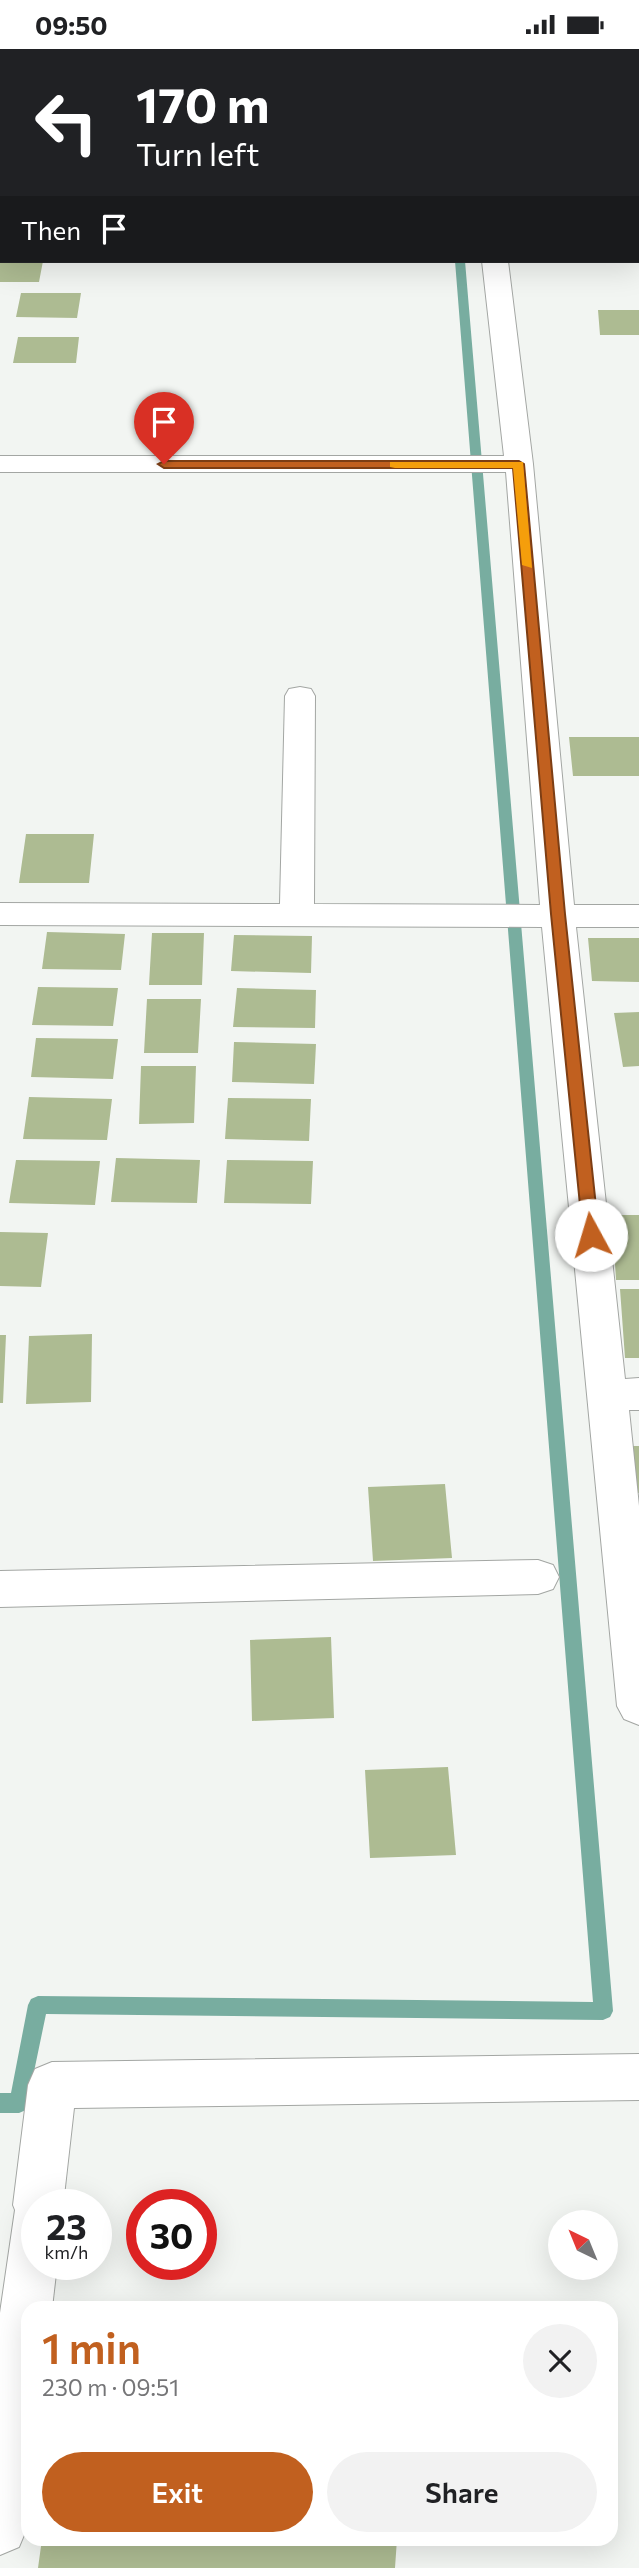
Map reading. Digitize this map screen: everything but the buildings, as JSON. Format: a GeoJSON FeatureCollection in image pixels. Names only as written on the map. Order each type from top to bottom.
{"type":"FeatureCollection","features":[{"type":"Feature","properties":{"kind":"street"},"geometry":{"type":"LineString","coordinates":[[495,263],[519,464],[558,914],[623,1395],[639,1706]]}},
{"type":"Feature","properties":{"kind":"street"},"geometry":{"type":"LineString","coordinates":[[0,464],[519,464]]}},
{"type":"Feature","properties":{"kind":"street"},"geometry":{"type":"LineString","coordinates":[[297,914],[300,696]]}},
{"type":"Feature","properties":{"kind":"street"},"geometry":{"type":"LineString","coordinates":[[0,914],[639,916]]}},
{"type":"Feature","properties":{"kind":"street"},"geometry":{"type":"LineString","coordinates":[[0,1589],[538,1577]]}},
{"type":"Feature","properties":{"kind":"street"},"geometry":{"type":"LineString","coordinates":[[40,2189],[52,2085],[639,2077]]}},
{"type":"Feature","properties":{"kind":"street"},"geometry":{"type":"LineString","coordinates":[[27,2301],[30,2280]]}},
{"type":"Feature","properties":{"kind":"street"},"geometry":{"type":"LineString","coordinates":[[0,2528],[21,2352]]}},
{"type":"Feature","properties":{"kind":"waterway"},"geometry":{"type":"LineString","coordinates":[[0,2103],[19,2103],[38,2005],[603,2011],[460,263]]}},
{"type":"Feature","properties":{"kind":"slow traffic"},"geometry":{"type":"LineString","coordinates":[[395,464],[519,464],[528,565]]}},
{"type":"Feature","properties":{"kind":"route"},"geometry":{"type":"LineString","coordinates":[[164,464],[519,464],[558,914],[591,1235]]}}]}
